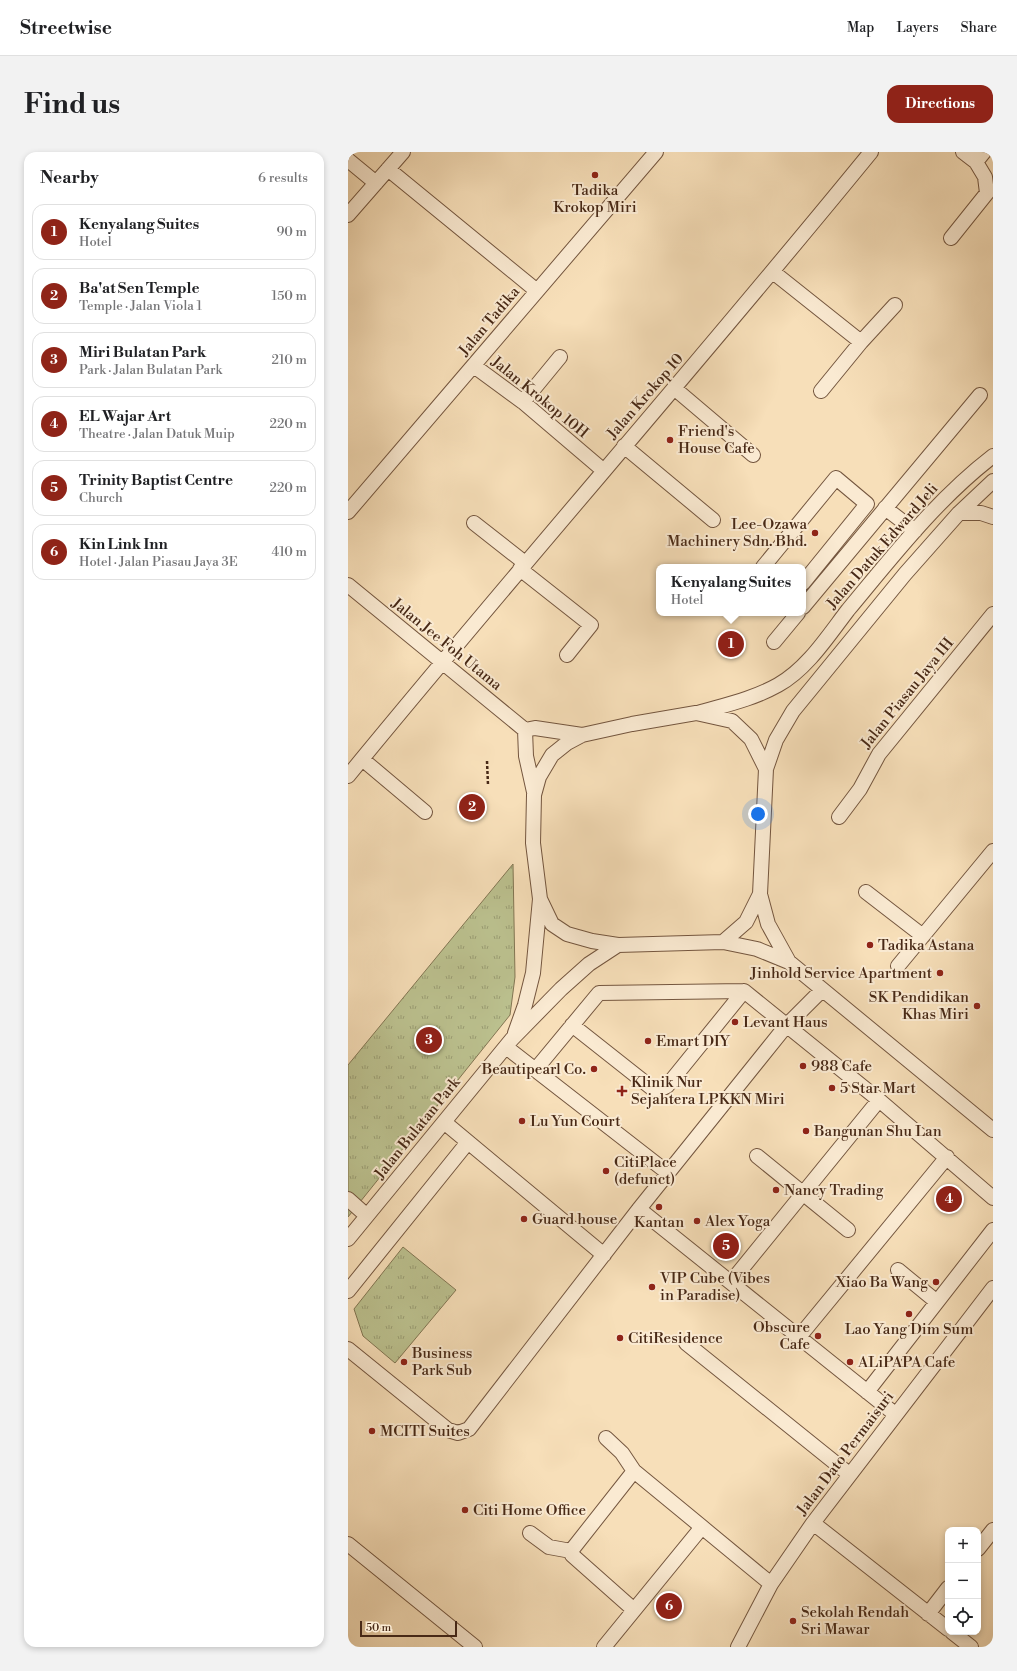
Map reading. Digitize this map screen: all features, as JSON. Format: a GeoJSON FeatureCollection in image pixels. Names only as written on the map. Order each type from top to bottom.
{"type":"FeatureCollection","features":[{"type":"Feature","properties":{"kind":"street"},"geometry":{"type":"LineString","coordinates":[[348,215],[403,152]]}},
{"type":"Feature","properties":{"kind":"street","name":"Jalan Tadika"},"geometry":{"type":"LineString","coordinates":[[348,512],[656,152]]}},
{"type":"Feature","properties":{"kind":"street","name":"Jalan Krokop 10"},"geometry":{"type":"LineString","coordinates":[[353,767],[444,662],[522,566],[773,272],[871,152]]}},
{"type":"Feature","properties":{"kind":"street"},"geometry":{"type":"LineString","coordinates":[[952,238],[987,193],[980,157],[963,152]]}},
{"type":"Feature","properties":{"kind":"street"},"geometry":{"type":"LineString","coordinates":[[348,160],[376,183]]}},
{"type":"Feature","properties":{"kind":"street"},"geometry":{"type":"LineString","coordinates":[[388,169],[537,291]]}},
{"type":"Feature","properties":{"kind":"street"},"geometry":{"type":"LineString","coordinates":[[773,272],[861,342]]}},
{"type":"Feature","properties":{"kind":"street"},"geometry":{"type":"LineString","coordinates":[[821,392],[861,342],[895,305]]}},
{"type":"Feature","properties":{"kind":"street"},"geometry":{"type":"LineString","coordinates":[[523,402],[560,357]]}},
{"type":"Feature","properties":{"kind":"street","name":"Jalan Krokop 10H"},"geometry":{"type":"LineString","coordinates":[[474,366],[523,402],[604,471]]}},
{"type":"Feature","properties":{"kind":"street"},"geometry":{"type":"LineString","coordinates":[[674,388],[753,455]]}},
{"type":"Feature","properties":{"kind":"street"},"geometry":{"type":"LineString","coordinates":[[806,603],[980,395]]}},
{"type":"Feature","properties":{"kind":"street"},"geometry":{"type":"LineString","coordinates":[[624,446],[713,520]]}},
{"type":"Feature","properties":{"kind":"street","name":"Jalan Datuk Edward Jeli"},"geometry":{"type":"LineString","coordinates":[[582,736],[632,724],[696,713],[755,696],[779,684],[804,664],[915,531],[970,473],[993,456]]}},
{"type":"Feature","properties":{"kind":"street"},"geometry":{"type":"LineString","coordinates":[[765,564],[836,478],[867,504],[806,579]]}},
{"type":"Feature","properties":{"kind":"street"},"geometry":{"type":"LineString","coordinates":[[789,962],[768,924],[760,894],[766,769],[776,740],[793,711],[905,574],[959,513],[993,481]]}},
{"type":"Feature","properties":{"kind":"street"},"geometry":{"type":"LineString","coordinates":[[885,508],[915,531]]}},
{"type":"Feature","properties":{"kind":"street"},"geometry":{"type":"LineString","coordinates":[[959,513],[981,513],[993,517]]}},
{"type":"Feature","properties":{"kind":"street"},"geometry":{"type":"LineString","coordinates":[[474,522],[522,566],[591,625],[567,655]]}},
{"type":"Feature","properties":{"kind":"street","name":"Jalan Jee Foh Utama"},"geometry":{"type":"LineString","coordinates":[[348,585],[444,662],[525,730]]}},
{"type":"Feature","properties":{"kind":"street","name":"Jalan Piasau Jaya 1H"},"geometry":{"type":"LineString","coordinates":[[839,817],[860,789],[879,754],[993,614]]}},
{"type":"Feature","properties":{"kind":"street"},"geometry":{"type":"LineString","coordinates":[[774,642],[796,616]]}},
{"type":"Feature","properties":{"kind":"street"},"geometry":{"type":"LineString","coordinates":[[696,713],[732,721],[752,739],[766,769]]}},
{"type":"Feature","properties":{"kind":"street"},"geometry":{"type":"LineString","coordinates":[[509,1043],[525,1005],[533,973],[540,899],[533,843],[534,795],[526,756],[525,730],[535,728],[582,736]]}},
{"type":"Feature","properties":{"kind":"street"},"geometry":{"type":"LineString","coordinates":[[534,795],[539,777],[552,755],[567,743],[582,736]]}},
{"type":"Feature","properties":{"kind":"street"},"geometry":{"type":"LineString","coordinates":[[353,767],[425,812]]}},
{"type":"Feature","properties":{"kind":"street"},"geometry":{"type":"LineString","coordinates":[[898,966],[993,851]]}},
{"type":"Feature","properties":{"kind":"street"},"geometry":{"type":"LineString","coordinates":[[866,892],[923,936]]}},
{"type":"Feature","properties":{"kind":"street"},"geometry":{"type":"LineString","coordinates":[[723,942],[746,922],[760,894]]}},
{"type":"Feature","properties":{"kind":"street"},"geometry":{"type":"LineString","coordinates":[[540,899],[552,924],[567,934],[592,942],[618,945],[723,942],[757,949],[789,962],[993,1130]]}},
{"type":"Feature","properties":{"kind":"street"},"geometry":{"type":"LineString","coordinates":[[509,1043],[561,989],[589,964],[618,945]]}},
{"type":"Feature","properties":{"kind":"street"},"geometry":{"type":"LineString","coordinates":[[348,1348],[448,1430],[458,1433],[469,1429],[639,1209],[786,1026],[822,990]]}},
{"type":"Feature","properties":{"kind":"street"},"geometry":{"type":"LineString","coordinates":[[536,1069],[599,993],[744,991],[879,1100],[993,1198]]}},
{"type":"Feature","properties":{"kind":"street"},"geometry":{"type":"LineString","coordinates":[[572,1025],[653,1089],[661,1089],[667,1086],[744,991]]}},
{"type":"Feature","properties":{"kind":"street"},"geometry":{"type":"LineString","coordinates":[[509,1043],[536,1069],[668,1173]]}},
{"type":"Feature","properties":{"kind":"street","name":"Jalan Bulatan Park"},"geometry":{"type":"LineString","coordinates":[[348,1239],[509,1043]]}},
{"type":"Feature","properties":{"kind":"street"},"geometry":{"type":"LineString","coordinates":[[731,1282],[879,1100]]}},
{"type":"Feature","properties":{"kind":"street"},"geometry":{"type":"LineString","coordinates":[[444,1122],[604,1254]]}},
{"type":"Feature","properties":{"kind":"street"},"geometry":{"type":"LineString","coordinates":[[348,1291],[468,1142]]}},
{"type":"Feature","properties":{"kind":"street"},"geometry":{"type":"LineString","coordinates":[[757,1156],[848,1230]]}},
{"type":"Feature","properties":{"kind":"street"},"geometry":{"type":"LineString","coordinates":[[799,1337],[946,1157]]}},
{"type":"Feature","properties":{"kind":"street"},"geometry":{"type":"LineString","coordinates":[[348,1199],[367,1216]]}},
{"type":"Feature","properties":{"kind":"street"},"geometry":{"type":"LineString","coordinates":[[639,1209],[895,1414]]}},
{"type":"Feature","properties":{"kind":"street"},"geometry":{"type":"LineString","coordinates":[[867,1392],[993,1230]]}},
{"type":"Feature","properties":{"kind":"street"},"geometry":{"type":"LineString","coordinates":[[898,1270],[937,1302]]}},
{"type":"Feature","properties":{"kind":"street","name":"Jalan Dato Permaisuri"},"geometry":{"type":"LineString","coordinates":[[738,1647],[771,1584],[813,1523],[849,1474],[993,1288]]}},
{"type":"Feature","properties":{"kind":"street"},"geometry":{"type":"LineString","coordinates":[[686,1343],[849,1474]]}},
{"type":"Feature","properties":{"kind":"street"},"geometry":{"type":"LineString","coordinates":[[606,1438],[622,1453],[634,1471],[771,1584]]}},
{"type":"Feature","properties":{"kind":"street"},"geometry":{"type":"LineString","coordinates":[[571,1551],[634,1471]]}},
{"type":"Feature","properties":{"kind":"street"},"geometry":{"type":"LineString","coordinates":[[813,1523],[945,1627]]}},
{"type":"Feature","properties":{"kind":"street"},"geometry":{"type":"LineString","coordinates":[[604,1647],[702,1527]]}},
{"type":"Feature","properties":{"kind":"street"},"geometry":{"type":"LineString","coordinates":[[981,1545],[993,1530]]}},
{"type":"Feature","properties":{"kind":"street"},"geometry":{"type":"LineString","coordinates":[[530,1533],[549,1547],[571,1551]]}},
{"type":"Feature","properties":{"kind":"street"},"geometry":{"type":"LineString","coordinates":[[348,1544],[475,1647]]}},
{"type":"Feature","properties":{"kind":"street"},"geometry":{"type":"LineString","coordinates":[[571,1551],[572,1555],[634,1610]]}},
{"type":"Feature","properties":{"kind":"street"},"geometry":{"type":"LineString","coordinates":[[928,1614],[945,1592]]}},
{"type":"Feature","properties":{"kind":"street"},"geometry":{"type":"LineString","coordinates":[[956,1635],[971,1647]]}},
{"type":"Feature","properties":{"kind":"path"},"geometry":{"type":"LineString","coordinates":[[487,761],[488,785]]}},
{"type":"Feature","properties":{"kind":"green space"},"geometry":{"type":"Polygon","coordinates":[[[513,864],[515,977],[510,1015],[348,1217],[348,1065],[513,864]]]}},
{"type":"Feature","properties":{"kind":"green space"},"geometry":{"type":"Polygon","coordinates":[[[403,1247],[456,1290],[395,1363],[363,1336],[354,1309],[403,1247]]]}},
{"type":"Feature","properties":{"kind":"place","name":"Tadika Krokop Miri"},"geometry":{"type":"Point","coordinates":[595,175]}},
{"type":"Feature","properties":{"kind":"place","name":"Friend's House Cafe"},"geometry":{"type":"Point","coordinates":[670,440]}},
{"type":"Feature","properties":{"kind":"place","name":"Lee-Ozawa Machinery Sdn. Bhd."},"geometry":{"type":"Point","coordinates":[815,533]}},
{"type":"Feature","properties":{"kind":"place","name":"Kenyalang Suites"},"geometry":{"type":"Point","coordinates":[731,644]}},
{"type":"Feature","properties":{"kind":"place","name":"Ba'at Sen Temple"},"geometry":{"type":"Point","coordinates":[472,807]}},
{"type":"Feature","properties":{"kind":"place","name":"Tadika Astana"},"geometry":{"type":"Point","coordinates":[870,945]}},
{"type":"Feature","properties":{"kind":"place","name":"Jinhold Service Apartment"},"geometry":{"type":"Point","coordinates":[940,973]}},
{"type":"Feature","properties":{"kind":"place","name":"SK Pendidikan Khas Miri"},"geometry":{"type":"Point","coordinates":[977,1006]}},
{"type":"Feature","properties":{"kind":"place","name":"Levant Haus"},"geometry":{"type":"Point","coordinates":[735,1022]}},
{"type":"Feature","properties":{"kind":"place","name":"Miri Bulatan Park"},"geometry":{"type":"Point","coordinates":[429,1040]}},
{"type":"Feature","properties":{"kind":"place","name":"Emart DIY"},"geometry":{"type":"Point","coordinates":[648,1041]}},
{"type":"Feature","properties":{"kind":"place","name":"988 Cafe"},"geometry":{"type":"Point","coordinates":[803,1066]}},
{"type":"Feature","properties":{"kind":"place","name":"Beautipearl Co."},"geometry":{"type":"Point","coordinates":[594,1069]}},
{"type":"Feature","properties":{"kind":"place","name":"5 Star Mart"},"geometry":{"type":"Point","coordinates":[832,1088]}},
{"type":"Feature","properties":{"kind":"place","name":"Klinik Nur Sejahtera LPKKN Miri"},"geometry":{"type":"Point","coordinates":[622,1091]}},
{"type":"Feature","properties":{"kind":"place","name":"Lu Yun Court"},"geometry":{"type":"Point","coordinates":[522,1121]}},
{"type":"Feature","properties":{"kind":"place","name":"Bangunan Shu Lan"},"geometry":{"type":"Point","coordinates":[806,1131]}},
{"type":"Feature","properties":{"kind":"place","name":"CitiPlace (defunct)"},"geometry":{"type":"Point","coordinates":[606,1171]}},
{"type":"Feature","properties":{"kind":"place","name":"Nancy Trading"},"geometry":{"type":"Point","coordinates":[776,1190]}},
{"type":"Feature","properties":{"kind":"place","name":"EL Wajar Art"},"geometry":{"type":"Point","coordinates":[949,1199]}},
{"type":"Feature","properties":{"kind":"place","name":"Kantan"},"geometry":{"type":"Point","coordinates":[659,1207]}},
{"type":"Feature","properties":{"kind":"place","name":"Guard house"},"geometry":{"type":"Point","coordinates":[524,1219]}},
{"type":"Feature","properties":{"kind":"place","name":"Alex Yoga"},"geometry":{"type":"Point","coordinates":[697,1221]}},
{"type":"Feature","properties":{"kind":"place","name":"Trinity Baptist Centre"},"geometry":{"type":"Point","coordinates":[726,1246]}},
{"type":"Feature","properties":{"kind":"place","name":"Xiao Ba Wang"},"geometry":{"type":"Point","coordinates":[936,1282]}},
{"type":"Feature","properties":{"kind":"place","name":"VIP Cube (Vibes in Paradise)"},"geometry":{"type":"Point","coordinates":[652,1287]}},
{"type":"Feature","properties":{"kind":"place","name":"Lao Yang Dim Sum"},"geometry":{"type":"Point","coordinates":[909,1314]}},
{"type":"Feature","properties":{"kind":"place","name":"Obscure Cafe"},"geometry":{"type":"Point","coordinates":[818,1336]}},
{"type":"Feature","properties":{"kind":"place","name":"CitiResidence"},"geometry":{"type":"Point","coordinates":[620,1338]}},
{"type":"Feature","properties":{"kind":"place","name":"Business Park Sub"},"geometry":{"type":"Point","coordinates":[404,1362]}},
{"type":"Feature","properties":{"kind":"place","name":"ALiPAPA Cafe"},"geometry":{"type":"Point","coordinates":[850,1362]}},
{"type":"Feature","properties":{"kind":"place","name":"MCITI Suites"},"geometry":{"type":"Point","coordinates":[372,1431]}},
{"type":"Feature","properties":{"kind":"place","name":"Citi Home Office"},"geometry":{"type":"Point","coordinates":[465,1510]}},
{"type":"Feature","properties":{"kind":"place","name":"Kin Link Inn"},"geometry":{"type":"Point","coordinates":[669,1606]}},
{"type":"Feature","properties":{"kind":"place","name":"Sekolah Rendah Sri Mawar"},"geometry":{"type":"Point","coordinates":[793,1621]}}]}
